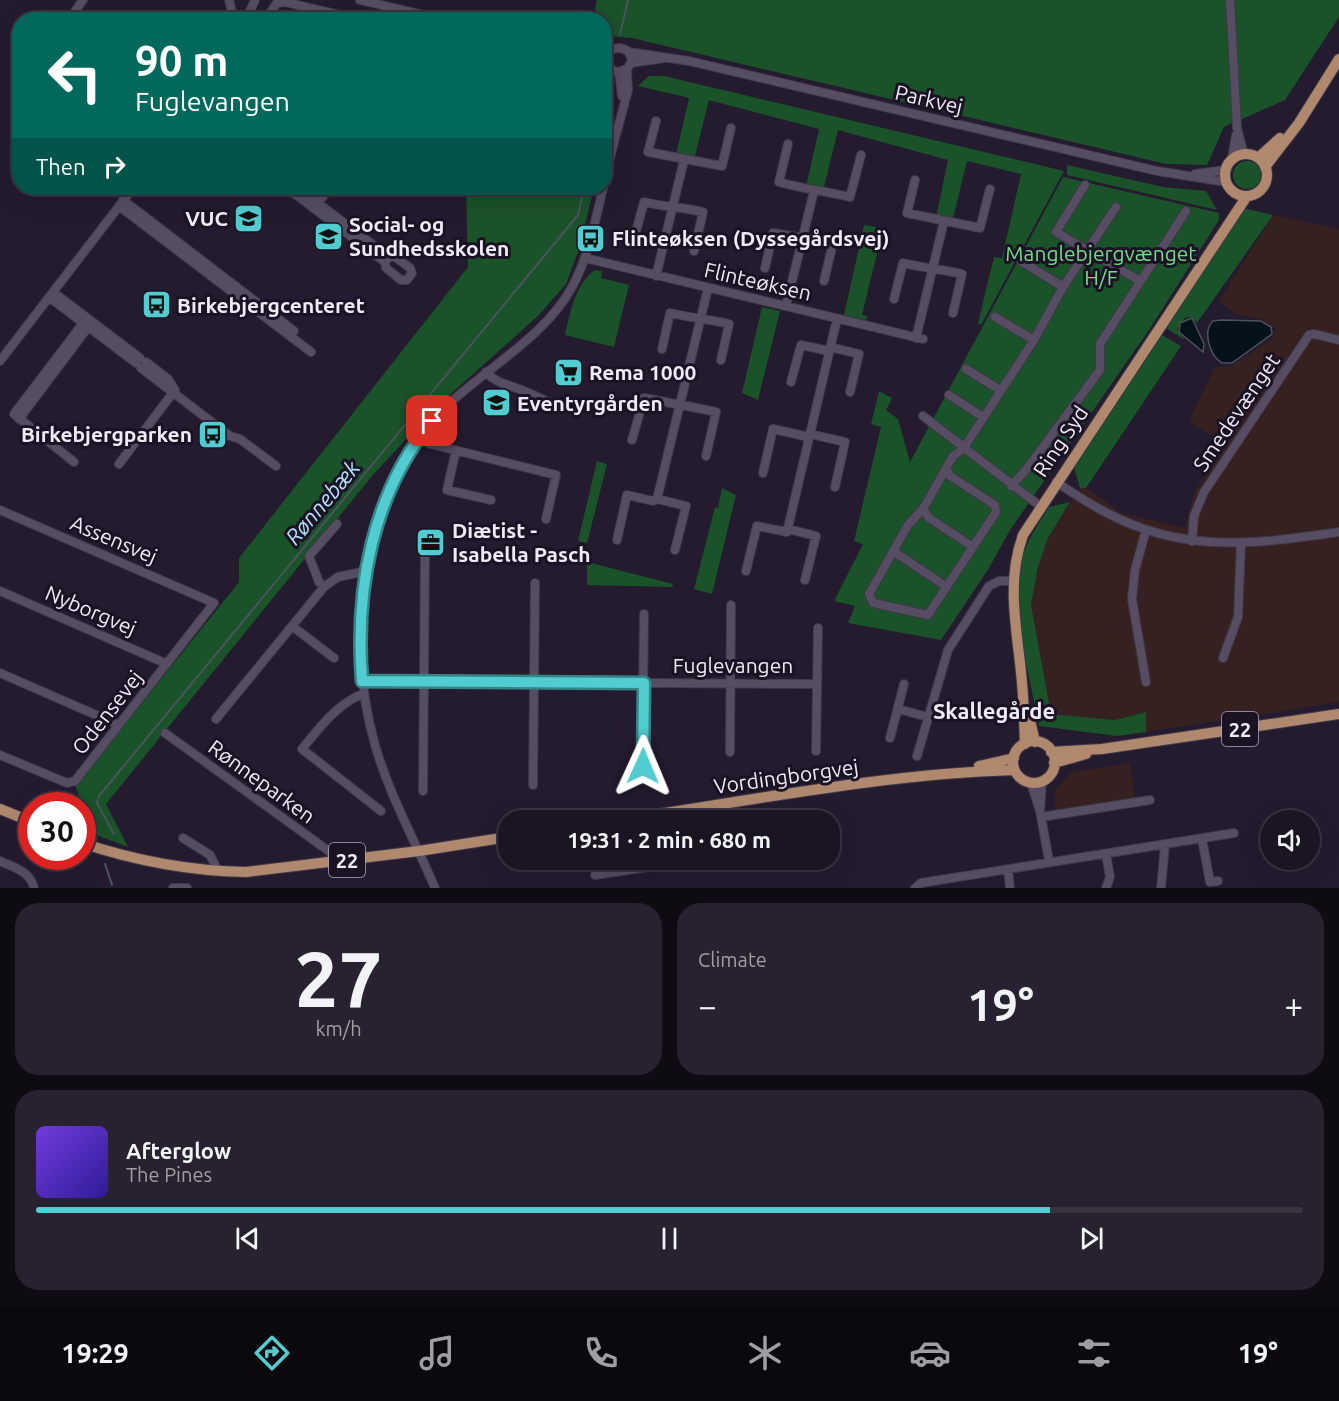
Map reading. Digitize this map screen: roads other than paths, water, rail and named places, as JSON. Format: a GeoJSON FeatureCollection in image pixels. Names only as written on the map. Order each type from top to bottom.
{"type":"FeatureCollection","features":[{"type":"Feature","properties":{"kind":"main road"},"geometry":{"type":"LineString","coordinates":[[1265,168],[1339,60]]}},
{"type":"Feature","properties":{"kind":"main road"},"geometry":{"type":"LineString","coordinates":[[1258,158],[1311,102]]}},
{"type":"Feature","properties":{"kind":"main road"},"geometry":{"type":"LineString","coordinates":[[1244,154],[1258,158],[1265,168],[1266,178],[1262,189],[1247,196],[1234,192],[1226,182],[1226,170],[1232,159],[1244,154]]}},
{"type":"Feature","properties":{"kind":"main road","name":"Ring Syd"},"geometry":{"type":"LineString","coordinates":[[1216,244],[1230,212],[1234,192]]}},
{"type":"Feature","properties":{"kind":"main road","name":"Ring Syd"},"geometry":{"type":"LineString","coordinates":[[1030,743],[1013,608],[1013,581],[1023,535],[1040,506],[1247,196]]}},
{"type":"Feature","properties":{"kind":"main road","name":"22"},"geometry":{"type":"LineString","coordinates":[[1052,752],[1102,749],[1339,714]]}},
{"type":"Feature","properties":{"kind":"main road"},"geometry":{"type":"LineString","coordinates":[[1030,743],[1046,746],[1052,752],[1054,763],[1050,776],[1036,782],[1021,778],[1014,764],[1030,743]]}},
{"type":"Feature","properties":{"kind":"main road","name":"22"},"geometry":{"type":"LineString","coordinates":[[1054,763],[1102,749]]}},
{"type":"Feature","properties":{"kind":"main road","name":"Vordingborgvej"},"geometry":{"type":"LineString","coordinates":[[719,810],[1014,764]]}},
{"type":"Feature","properties":{"kind":"main road"},"geometry":{"type":"LineString","coordinates":[[0,809],[18,816]]}},
{"type":"Feature","properties":{"kind":"main road","name":"22"},"geometry":{"type":"LineString","coordinates":[[96,847],[144,861],[218,871],[274,870],[419,852],[498,839]]}},
{"type":"Feature","properties":{"kind":"street"},"geometry":{"type":"LineString","coordinates":[[360,0],[393,4],[419,12]]}},
{"type":"Feature","properties":{"kind":"street"},"geometry":{"type":"LineString","coordinates":[[1230,0],[1237,128],[1244,154]]}},
{"type":"Feature","properties":{"kind":"street"},"geometry":{"type":"LineString","coordinates":[[271,12],[278,3],[285,2],[327,12]]}},
{"type":"Feature","properties":{"kind":"street"},"geometry":{"type":"LineString","coordinates":[[612,51],[621,48],[628,52],[622,105],[612,147]]}},
{"type":"Feature","properties":{"kind":"street","name":"Parkvej"},"geometry":{"type":"LineString","coordinates":[[628,52],[667,58],[1157,171],[1226,182]]}},
{"type":"Feature","properties":{"kind":"street","name":"Parkvej"},"geometry":{"type":"LineString","coordinates":[[626,68],[667,58]]}},
{"type":"Feature","properties":{"kind":"street"},"geometry":{"type":"LineString","coordinates":[[612,69],[626,68]]}},
{"type":"Feature","properties":{"kind":"street"},"geometry":{"type":"LineString","coordinates":[[656,121],[648,152],[722,166],[731,128]]}},
{"type":"Feature","properties":{"kind":"street"},"geometry":{"type":"LineString","coordinates":[[1232,159],[1237,128]]}},
{"type":"Feature","properties":{"kind":"street"},"geometry":{"type":"LineString","coordinates":[[788,144],[779,182],[850,197],[861,155]]}},
{"type":"Feature","properties":{"kind":"street"},"geometry":{"type":"LineString","coordinates":[[656,276],[684,160]]}},
{"type":"Feature","properties":{"kind":"street","name":"Parkvej"},"geometry":{"type":"LineString","coordinates":[[1182,175],[1226,170]]}},
{"type":"Feature","properties":{"kind":"street"},"geometry":{"type":"LineString","coordinates":[[915,180],[907,213],[980,228],[990,189]]}},
{"type":"Feature","properties":{"kind":"street"},"geometry":{"type":"LineString","coordinates":[[1086,185],[1056,232],[1140,281]]}},
{"type":"Feature","properties":{"kind":"street"},"geometry":{"type":"LineString","coordinates":[[786,306],[814,191]]}},
{"type":"Feature","properties":{"kind":"street"},"geometry":{"type":"LineString","coordinates":[[0,361],[127,195]]}},
{"type":"Feature","properties":{"kind":"street"},"geometry":{"type":"LineString","coordinates":[[299,195],[387,260]]}},
{"type":"Feature","properties":{"kind":"street"},"geometry":{"type":"LineString","coordinates":[[305,195],[314,204]]}},
{"type":"Feature","properties":{"kind":"street"},"geometry":{"type":"LineString","coordinates":[[314,204],[318,195]]}},
{"type":"Feature","properties":{"kind":"street"},"geometry":{"type":"LineString","coordinates":[[314,204],[323,195]]}},
{"type":"Feature","properties":{"kind":"street"},"geometry":{"type":"LineString","coordinates":[[435,888],[379,758],[364,693],[360,624],[366,571],[384,505],[400,468],[419,437],[450,403],[543,324],[559,306],[571,290],[585,258],[601,195]]}},
{"type":"Feature","properties":{"kind":"street"},"geometry":{"type":"LineString","coordinates":[[634,239],[644,201],[669,208],[703,212],[694,251]]}},
{"type":"Feature","properties":{"kind":"street"},"geometry":{"type":"LineString","coordinates":[[121,203],[292,333],[311,352]]}},
{"type":"Feature","properties":{"kind":"street"},"geometry":{"type":"LineString","coordinates":[[946,468],[950,476],[997,508],[928,615],[873,603],[869,594],[908,525],[923,509],[946,468],[953,456],[963,449],[1034,340],[1063,287],[1116,207]]}},
{"type":"Feature","properties":{"kind":"street"},"geometry":{"type":"LineString","coordinates":[[1011,486],[1026,470],[1100,370],[1100,344],[1186,211]]}},
{"type":"Feature","properties":{"kind":"street"},"geometry":{"type":"LineString","coordinates":[[932,269],[944,221]]}},
{"type":"Feature","properties":{"kind":"street"},"geometry":{"type":"LineString","coordinates":[[765,268],[773,233],[833,243],[824,281]]}},
{"type":"Feature","properties":{"kind":"street","name":"Flinteøksen"},"geometry":{"type":"LineString","coordinates":[[585,258],[919,338],[932,269]]}},
{"type":"Feature","properties":{"kind":"street"},"geometry":{"type":"LineString","coordinates":[[1021,261],[1063,287]]}},
{"type":"Feature","properties":{"kind":"street"},"geometry":{"type":"LineString","coordinates":[[894,299],[903,263],[962,274],[953,313]]}},
{"type":"Feature","properties":{"kind":"street"},"geometry":{"type":"LineString","coordinates":[[657,499],[708,288]]}},
{"type":"Feature","properties":{"kind":"street"},"geometry":{"type":"LineString","coordinates":[[51,294],[141,363],[168,379],[176,393],[230,436],[240,439],[276,466]]}},
{"type":"Feature","properties":{"kind":"street"},"geometry":{"type":"LineString","coordinates":[[662,349],[670,313],[729,324],[721,360]]}},
{"type":"Feature","properties":{"kind":"street"},"geometry":{"type":"LineString","coordinates":[[995,317],[1034,340]]}},
{"type":"Feature","properties":{"kind":"street"},"geometry":{"type":"LineString","coordinates":[[746,571],[757,526],[787,532],[837,319]]}},
{"type":"Feature","properties":{"kind":"street"},"geometry":{"type":"LineString","coordinates":[[74,462],[16,416],[88,322]]}},
{"type":"Feature","properties":{"kind":"street","name":"Smedevænget"},"geometry":{"type":"LineString","coordinates":[[1191,541],[1194,516],[1204,492],[1309,335],[1314,334],[1339,340]]}},
{"type":"Feature","properties":{"kind":"street"},"geometry":{"type":"LineString","coordinates":[[791,382],[801,345],[830,349],[859,354],[850,392]]}},
{"type":"Feature","properties":{"kind":"street"},"geometry":{"type":"LineString","coordinates":[[966,369],[1000,390]]}},
{"type":"Feature","properties":{"kind":"street"},"geometry":{"type":"LineString","coordinates":[[486,372],[504,386],[524,390],[539,400],[560,406]]}},
{"type":"Feature","properties":{"kind":"street"},"geometry":{"type":"LineString","coordinates":[[119,464],[176,393]]}},
{"type":"Feature","properties":{"kind":"street"},"geometry":{"type":"LineString","coordinates":[[949,395],[983,417]]}},
{"type":"Feature","properties":{"kind":"street"},"geometry":{"type":"LineString","coordinates":[[632,440],[644,398],[716,412],[706,456]]}},
{"type":"Feature","properties":{"kind":"street"},"geometry":{"type":"LineString","coordinates":[[923,416],[1011,486],[1040,506]]}},
{"type":"Feature","properties":{"kind":"street"},"geometry":{"type":"LineString","coordinates":[[763,473],[773,429],[845,442],[835,487]]}},
{"type":"Feature","properties":{"kind":"street"},"geometry":{"type":"LineString","coordinates":[[419,437],[430,444],[556,474],[546,519]]}},
{"type":"Feature","properties":{"kind":"street"},"geometry":{"type":"LineString","coordinates":[[456,450],[447,490],[491,500]]}},
{"type":"Feature","properties":{"kind":"street"},"geometry":{"type":"LineString","coordinates":[[1056,482],[1107,514],[1146,530],[1191,541],[1241,544],[1339,532]]}},
{"type":"Feature","properties":{"kind":"street"},"geometry":{"type":"LineString","coordinates":[[617,540],[627,495],[653,501],[657,499],[686,506],[675,550]]}},
{"type":"Feature","properties":{"kind":"street"},"geometry":{"type":"LineString","coordinates":[[923,509],[929,518],[973,547]]}},
{"type":"Feature","properties":{"kind":"street","name":"Assensvej"},"geometry":{"type":"LineString","coordinates":[[0,510],[213,600]]}},
{"type":"Feature","properties":{"kind":"street"},"geometry":{"type":"LineString","coordinates":[[324,587],[319,582],[309,556],[337,524]]}},
{"type":"Feature","properties":{"kind":"street"},"geometry":{"type":"LineString","coordinates":[[788,529],[816,536],[805,580]]}},
{"type":"Feature","properties":{"kind":"street"},"geometry":{"type":"LineString","coordinates":[[1146,530],[1135,570],[1132,599],[1146,682]]}},
{"type":"Feature","properties":{"kind":"street"},"geometry":{"type":"LineString","coordinates":[[1223,658],[1238,617],[1241,544]]}},
{"type":"Feature","properties":{"kind":"street"},"geometry":{"type":"LineString","coordinates":[[893,551],[947,587]]}},
{"type":"Feature","properties":{"kind":"street"},"geometry":{"type":"LineString","coordinates":[[423,791],[425,552]]}},
{"type":"Feature","properties":{"kind":"street"},"geometry":{"type":"LineString","coordinates":[[216,719],[324,587],[338,578],[366,571]]}},
{"type":"Feature","properties":{"kind":"street"},"geometry":{"type":"LineString","coordinates":[[916,756],[948,650],[989,586],[999,581],[1013,581]]}},
{"type":"Feature","properties":{"kind":"street"},"geometry":{"type":"LineString","coordinates":[[533,784],[535,583]]}},
{"type":"Feature","properties":{"kind":"street","name":"Nyborgvej"},"geometry":{"type":"LineString","coordinates":[[0,591],[167,664]]}},
{"type":"Feature","properties":{"kind":"street","name":"Odensevej"},"geometry":{"type":"LineString","coordinates":[[0,755],[71,783],[214,607],[213,600]]}},
{"type":"Feature","properties":{"kind":"street"},"geometry":{"type":"LineString","coordinates":[[730,752],[731,605]]}},
{"type":"Feature","properties":{"kind":"street"},"geometry":{"type":"LineString","coordinates":[[642,780],[644,614]]}},
{"type":"Feature","properties":{"kind":"street"},"geometry":{"type":"LineString","coordinates":[[292,626],[334,658]]}},
{"type":"Feature","properties":{"kind":"street"},"geometry":{"type":"LineString","coordinates":[[816,751],[818,628]]}},
{"type":"Feature","properties":{"kind":"street"},"geometry":{"type":"LineString","coordinates":[[0,673],[119,724]]}},
{"type":"Feature","properties":{"kind":"street","name":"Fuglevangen"},"geometry":{"type":"LineString","coordinates":[[362,681],[817,684]]}},
{"type":"Feature","properties":{"kind":"street"},"geometry":{"type":"LineString","coordinates":[[890,738],[904,684]]}},
{"type":"Feature","properties":{"kind":"street"},"geometry":{"type":"LineString","coordinates":[[364,693],[345,701],[333,711],[302,749],[381,811]]}},
{"type":"Feature","properties":{"kind":"street"},"geometry":{"type":"LineString","coordinates":[[897,709],[928,717]]}},
{"type":"Feature","properties":{"kind":"street","name":"Rønneparken"},"geometry":{"type":"LineString","coordinates":[[165,733],[330,852],[336,861]]}},
{"type":"Feature","properties":{"kind":"street"},"geometry":{"type":"LineString","coordinates":[[1036,782],[1049,861]]}},
{"type":"Feature","properties":{"kind":"street"},"geometry":{"type":"LineString","coordinates":[[1041,814],[1150,800]]}},
{"type":"Feature","properties":{"kind":"street"},"geometry":{"type":"LineString","coordinates":[[915,888],[921,883],[1234,832]]}},
{"type":"Feature","properties":{"kind":"street"},"geometry":{"type":"LineString","coordinates":[[183,838],[210,855],[218,871]]}},
{"type":"Feature","properties":{"kind":"street"},"geometry":{"type":"LineString","coordinates":[[1202,838],[1210,882],[1218,881]]}},
{"type":"Feature","properties":{"kind":"street"},"geometry":{"type":"LineString","coordinates":[[1161,888],[1165,845]]}},
{"type":"Feature","properties":{"kind":"street"},"geometry":{"type":"LineString","coordinates":[[1106,854],[1110,877],[1106,888]]}},
{"type":"Feature","properties":{"kind":"street"},"geometry":{"type":"LineString","coordinates":[[0,861],[26,873],[33,880],[34,888]]}},
{"type":"Feature","properties":{"kind":"street"},"geometry":{"type":"LineString","coordinates":[[1008,869],[1010,888]]}},
{"type":"Feature","properties":{"kind":"street"},"geometry":{"type":"LineString","coordinates":[[595,875],[628,870]]}},
{"type":"Feature","properties":{"kind":"street"},"geometry":{"type":"LineString","coordinates":[[173,888],[187,888]]}},
{"type":"Feature","properties":{"kind":"waterway","name":"Rønnebæk"},"geometry":{"type":"LineString","coordinates":[[620,34],[628,0]]}},
{"type":"Feature","properties":{"kind":"waterway","name":"Rønnebæk"},"geometry":{"type":"LineString","coordinates":[[114,834],[97,803],[99,796],[578,215],[582,195]]}},
{"type":"Feature","properties":{"kind":"waterway","name":"Rønnebæk"},"geometry":{"type":"LineString","coordinates":[[105,864],[112,885]]}},
{"type":"Feature","properties":{"kind":"place","name":"VUC"},"geometry":{"type":"Point","coordinates":[249,218]}},
{"type":"Feature","properties":{"kind":"place","name":"Social- og Sundhedsskolen"},"geometry":{"type":"Point","coordinates":[328,236]}},
{"type":"Feature","properties":{"kind":"place","name":"Flinteøksen (Dyssegårdsvej)"},"geometry":{"type":"Point","coordinates":[591,238]}},
{"type":"Feature","properties":{"kind":"place","name":"Birkebjergcenteret"},"geometry":{"type":"Point","coordinates":[156,305]}},
{"type":"Feature","properties":{"kind":"place","name":"Rema 1000"},"geometry":{"type":"Point","coordinates":[568,372]}},
{"type":"Feature","properties":{"kind":"place","name":"Eventyrgården"},"geometry":{"type":"Point","coordinates":[496,403]}},
{"type":"Feature","properties":{"kind":"place","name":"Birkebjergparken"},"geometry":{"type":"Point","coordinates":[213,434]}},
{"type":"Feature","properties":{"kind":"place","name":"Diætist - Isabella Pasch"},"geometry":{"type":"Point","coordinates":[431,542]}},
{"type":"Feature","properties":{"kind":"district","name":"Skallegårde"},"geometry":{"type":"Point","coordinates":[994,710]}},
{"type":"Feature","properties":{"kind":"park label","name":"Manglebjergvænget H/F"},"geometry":{"type":"Point","coordinates":[1101,265]}}]}
